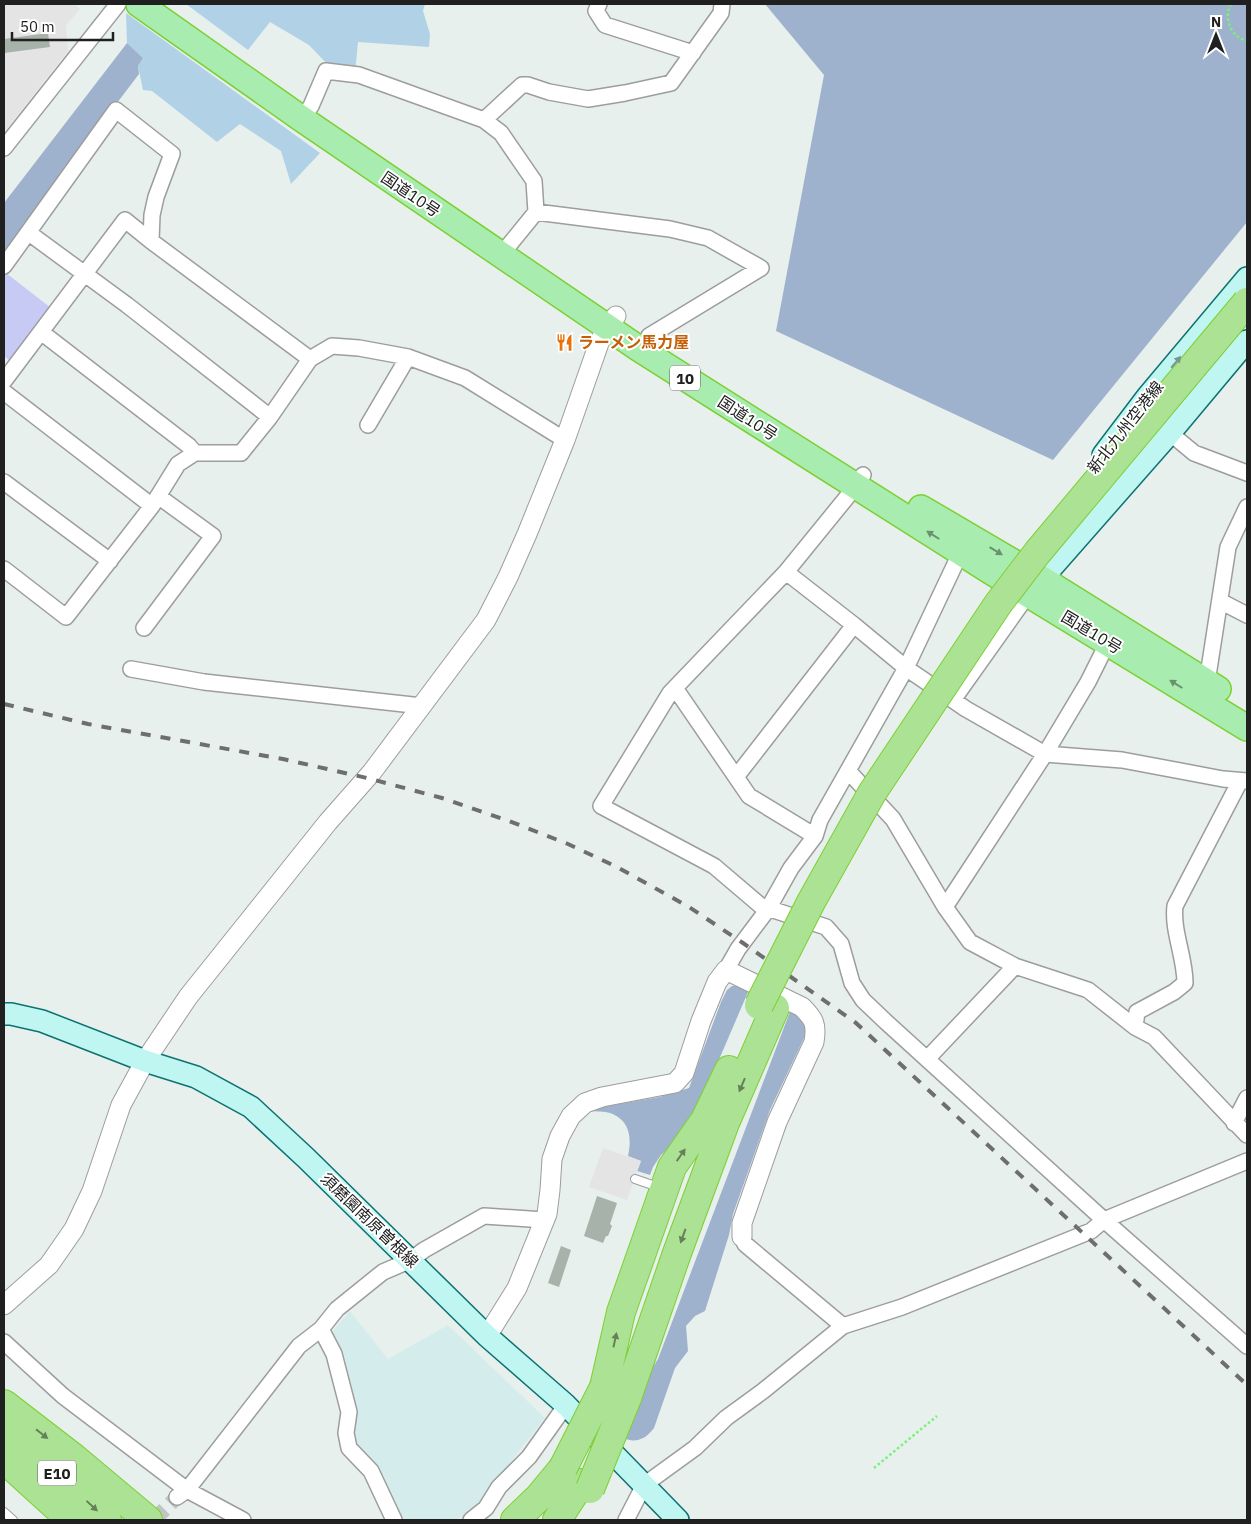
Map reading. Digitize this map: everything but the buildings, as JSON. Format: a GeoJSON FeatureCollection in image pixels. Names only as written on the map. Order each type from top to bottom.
{"type":"FeatureCollection","features":[{"type":"Feature","properties":{"kind":"highway","name":"国道10号"},"geometry":{"type":"LineString","coordinates":[[139,4],[306,113],[612,322],[859,481],[1036,586],[1202,690],[1247,728]]}},
{"type":"Feature","properties":{"kind":"highway","name":"国道10号"},"geometry":{"type":"LineString","coordinates":[[167,4],[306,113]]}},
{"type":"Feature","properties":{"kind":"highway"},"geometry":{"type":"LineString","coordinates":[[557,1520],[578,1480],[677,1253],[767,1006],[812,902],[872,793],[998,604],[1049,539],[1247,302]]}},
{"type":"Feature","properties":{"kind":"highway","name":"国道10号"},"geometry":{"type":"LineString","coordinates":[[612,322],[649,336],[958,550],[1013,573]]}},
{"type":"Feature","properties":{"kind":"highway"},"geometry":{"type":"LineString","coordinates":[[616,1393],[621,1312],[672,1167],[705,1120],[767,1006],[884,802],[1012,609],[1247,322]]}},
{"type":"Feature","properties":{"kind":"highway","name":"国道10号"},"geometry":{"type":"LineString","coordinates":[[1202,690],[1247,708]]}},
{"type":"Feature","properties":{"kind":"highway"},"geometry":{"type":"LineString","coordinates":[[4,1404],[74,1458],[148,1520]]}},
{"type":"Feature","properties":{"kind":"highway","name":"E10"},"geometry":{"type":"LineString","coordinates":[[4,1427],[108,1520]]}},
{"type":"Feature","properties":{"kind":"highway","name":"E10"},"geometry":{"type":"LineString","coordinates":[[4,1459],[71,1520]]}},
{"type":"Feature","properties":{"kind":"highway"},"geometry":{"type":"LineString","coordinates":[[515,1520],[539,1497],[578,1480]]}},
{"type":"Feature","properties":{"kind":"highway"},"geometry":{"type":"LineString","coordinates":[[536,1520],[578,1480]]}},
{"type":"Feature","properties":{"kind":"highway"},"geometry":{"type":"LineString","coordinates":[[576,1520],[578,1480]]}},
{"type":"Feature","properties":{"kind":"main road","name":"新北九州空港線"},"geometry":{"type":"LineString","coordinates":[[1013,573],[1147,397],[1247,278]]}},
{"type":"Feature","properties":{"kind":"main road"},"geometry":{"type":"LineString","coordinates":[[1036,586],[1170,433],[1247,341]]}},
{"type":"Feature","properties":{"kind":"main road","name":"須磨園南原曽根線"},"geometry":{"type":"LineString","coordinates":[[4,1014],[42,1021],[145,1061],[196,1077],[251,1107],[411,1260],[487,1336],[566,1405],[678,1520]]}},
{"type":"Feature","properties":{"kind":"street"},"geometry":{"type":"LineString","coordinates":[[4,148],[118,4]]}},
{"type":"Feature","properties":{"kind":"street"},"geometry":{"type":"LineString","coordinates":[[599,4],[596,11],[605,26],[693,53]]}},
{"type":"Feature","properties":{"kind":"street"},"geometry":{"type":"LineString","coordinates":[[484,120],[522,85],[528,85],[549,92],[588,98],[625,93],[672,83],[721,13],[722,4]]}},
{"type":"Feature","properties":{"kind":"street"},"geometry":{"type":"LineString","coordinates":[[306,113],[326,71],[359,75],[484,120],[501,133],[534,181],[536,212],[505,250]]}},
{"type":"Feature","properties":{"kind":"street"},"geometry":{"type":"LineString","coordinates":[[4,266],[116,110],[172,154],[156,197],[152,215],[150,241]]}},
{"type":"Feature","properties":{"kind":"street"},"geometry":{"type":"LineString","coordinates":[[536,212],[670,229],[708,238],[760,268],[649,336]]}},
{"type":"Feature","properties":{"kind":"street"},"geometry":{"type":"LineString","coordinates":[[4,381],[125,220],[150,241],[310,359]]}},
{"type":"Feature","properties":{"kind":"street"},"geometry":{"type":"LineString","coordinates":[[28,233],[270,417]]}},
{"type":"Feature","properties":{"kind":"street"},"geometry":{"type":"LineString","coordinates":[[4,1305],[48,1265],[74,1229],[92,1191],[121,1105],[145,1061],[188,997],[328,822],[372,772],[486,620],[523,543],[565,440],[599,343],[612,322]]}},
{"type":"Feature","properties":{"kind":"street"},"geometry":{"type":"LineString","coordinates":[[41,332],[189,446],[194,453]]}},
{"type":"Feature","properties":{"kind":"street"},"geometry":{"type":"LineString","coordinates":[[4,569],[66,617],[155,501],[178,464],[194,453],[241,453],[270,417],[310,359],[332,346],[359,348],[408,357],[465,378],[565,440]]}},
{"type":"Feature","properties":{"kind":"street"},"geometry":{"type":"LineString","coordinates":[[368,424],[408,357]]}},
{"type":"Feature","properties":{"kind":"street"},"geometry":{"type":"LineString","coordinates":[[4,392],[155,501],[213,536],[144,628]]}},
{"type":"Feature","properties":{"kind":"street"},"geometry":{"type":"LineString","coordinates":[[1170,433],[1194,453],[1247,473]]}},
{"type":"Feature","properties":{"kind":"street"},"geometry":{"type":"LineString","coordinates":[[859,481],[786,572],[670,693],[601,806],[714,866],[761,906],[826,926],[841,944],[852,983],[863,1000],[1104,1220],[1247,1346]]}},
{"type":"Feature","properties":{"kind":"street"},"geometry":{"type":"LineString","coordinates":[[4,482],[110,561]]}},
{"type":"Feature","properties":{"kind":"street"},"geometry":{"type":"LineString","coordinates":[[1202,690],[1220,601],[1228,547],[1247,507]]}},
{"type":"Feature","properties":{"kind":"street"},"geometry":{"type":"LineString","coordinates":[[487,1336],[517,1288],[547,1214],[552,1159],[560,1136],[571,1116],[585,1103],[602,1097],[647,1090],[675,1083],[684,1073],[701,1021],[717,982],[738,948],[768,909],[791,868],[815,836],[820,820],[849,772],[906,668],[957,560],[958,550]]}},
{"type":"Feature","properties":{"kind":"street"},"geometry":{"type":"LineString","coordinates":[[786,572],[906,668],[966,709],[1044,754],[1122,760],[1223,780],[1243,781],[1175,906],[1174,916],[1185,973],[1185,983],[1174,992],[1137,1012],[1134,1027]]}},
{"type":"Feature","properties":{"kind":"street"},"geometry":{"type":"LineString","coordinates":[[933,686],[1013,573]]}},
{"type":"Feature","properties":{"kind":"street"},"geometry":{"type":"LineString","coordinates":[[953,700],[1036,586]]}},
{"type":"Feature","properties":{"kind":"street"},"geometry":{"type":"LineString","coordinates":[[1220,601],[1247,615]]}},
{"type":"Feature","properties":{"kind":"street"},"geometry":{"type":"LineString","coordinates":[[736,777],[854,625]]}},
{"type":"Feature","properties":{"kind":"street"},"geometry":{"type":"LineString","coordinates":[[944,907],[1044,754],[1088,682],[1112,634]]}},
{"type":"Feature","properties":{"kind":"street"},"geometry":{"type":"LineString","coordinates":[[131,669],[204,682],[422,706]]}},
{"type":"Feature","properties":{"kind":"street"},"geometry":{"type":"LineString","coordinates":[[675,688],[749,796],[815,836]]}},
{"type":"Feature","properties":{"kind":"street"},"geometry":{"type":"LineString","coordinates":[[849,772],[894,819],[944,907],[970,942],[1016,966],[1088,990],[1134,1027],[1154,1037],[1247,1135]]}},
{"type":"Feature","properties":{"kind":"street"},"geometry":{"type":"LineString","coordinates":[[927,1059],[1016,966]]}},
{"type":"Feature","properties":{"kind":"street"},"geometry":{"type":"LineString","coordinates":[[726,970],[802,1007],[811,1016],[816,1028],[814,1042],[777,1122],[742,1223],[742,1237],[745,1244],[844,1326]]}},
{"type":"Feature","properties":{"kind":"street"},"geometry":{"type":"LineString","coordinates":[[1234,1123],[1247,1098]]}},
{"type":"Feature","properties":{"kind":"street"},"geometry":{"type":"LineString","coordinates":[[626,1520],[644,1485],[695,1448],[726,1418],[844,1326],[902,1308],[1091,1231],[1104,1220],[1247,1161]]}},
{"type":"Feature","properties":{"kind":"street"},"geometry":{"type":"LineString","coordinates":[[182,1494],[299,1346],[322,1329],[337,1309],[383,1272],[411,1260],[424,1250],[484,1216],[544,1220]]}},
{"type":"Feature","properties":{"kind":"street"},"geometry":{"type":"LineString","coordinates":[[322,1329],[334,1354],[349,1412],[346,1432],[349,1448],[371,1471],[394,1520]]}},
{"type":"Feature","properties":{"kind":"street"},"geometry":{"type":"LineString","coordinates":[[4,1342],[63,1396],[182,1494],[243,1520]]}},
{"type":"Feature","properties":{"kind":"street"},"geometry":{"type":"LineString","coordinates":[[471,1520],[486,1508],[499,1487],[529,1457],[566,1405]]}},
{"type":"Feature","properties":{"kind":"lane"},"geometry":{"type":"LineString","coordinates":[[635,1178],[664,1188]]}},
{"type":"Feature","properties":{"kind":"lane"},"geometry":{"type":"LineString","coordinates":[[4,1512],[13,1520]]}},
{"type":"Feature","properties":{"kind":"path"},"geometry":{"type":"LineString","coordinates":[[1231,4],[1228,10],[1228,22],[1235,36],[1247,41]]}},
{"type":"Feature","properties":{"kind":"path"},"geometry":{"type":"LineString","coordinates":[[874,1468],[936,1416]]}},
{"type":"Feature","properties":{"kind":"shaded area"},"geometry":{"type":"Polygon","coordinates":[[[4,4],[74,4],[80,9],[66,25],[68,51],[4,132],[4,4]]]}},
{"type":"Feature","properties":{"kind":"shaded area"},"geometry":{"type":"Polygon","coordinates":[[[186,4],[425,4],[423,11],[430,34],[429,47],[358,42],[355,73],[332,69],[309,45],[270,22],[248,50],[186,4]]]}},
{"type":"Feature","properties":{"kind":"shaded area"},"geometry":{"type":"Polygon","coordinates":[[[765,4],[1247,4],[1247,222],[1053,460],[776,331],[824,75],[765,4]]]}},
{"type":"Feature","properties":{"kind":"shaded area"},"geometry":{"type":"Polygon","coordinates":[[[126,13],[320,153],[291,184],[281,151],[240,124],[217,142],[152,91],[143,90],[138,66],[143,58],[127,43],[126,13]]]}},
{"type":"Feature","properties":{"kind":"shaded area"},"geometry":{"type":"Polygon","coordinates":[[[127,43],[143,58],[138,66],[139,74],[4,252],[4,203],[127,43]]]}},
{"type":"Feature","properties":{"kind":"shaded area"},"geometry":{"type":"Polygon","coordinates":[[[6,273],[51,308],[10,361],[4,356],[4,276],[6,273]]]}},
{"type":"Feature","properties":{"kind":"shaded area"},"geometry":{"type":"Polygon","coordinates":[[[732,986],[748,992],[688,1132],[661,1155],[650,1175],[637,1171],[641,1161],[628,1156],[630,1143],[626,1125],[617,1116],[610,1113],[590,1111],[602,1107],[659,1097],[689,1088],[721,1002],[727,990],[732,986]]]}},
{"type":"Feature","properties":{"kind":"shaded area"},"geometry":{"type":"Polygon","coordinates":[[[791,1009],[806,1021],[807,1029],[770,1110],[733,1214],[729,1235],[705,1311],[695,1316],[686,1326],[688,1351],[675,1368],[654,1428],[639,1440],[626,1439],[621,1437],[632,1420],[658,1359],[791,1009]]]}},
{"type":"Feature","properties":{"kind":"shaded area"},"geometry":{"type":"Polygon","coordinates":[[[603,1148],[641,1161],[627,1200],[589,1187],[603,1148]]]}},
{"type":"Feature","properties":{"kind":"shaded area"},"geometry":{"type":"Polygon","coordinates":[[[350,1311],[388,1359],[448,1325],[545,1418],[480,1501],[457,1520],[405,1520],[400,1516],[357,1448],[353,1427],[354,1405],[332,1332],[350,1311]]]}},
{"type":"Feature","properties":{"kind":"tunnel"},"geometry":{"type":"LineString","coordinates":[[154,1520],[177,1497]]}},
{"type":"Feature","properties":{"kind":"railway"},"geometry":{"type":"LineString","coordinates":[[4,704],[88,724],[283,759],[367,778],[442,798],[509,821],[568,844],[617,867],[689,907],[856,1023],[1247,1385]]}},
{"type":"Feature","properties":{"kind":"place","name":"ラーメン馬力屋"},"geometry":{"type":"Point","coordinates":[564,342]}}]}
